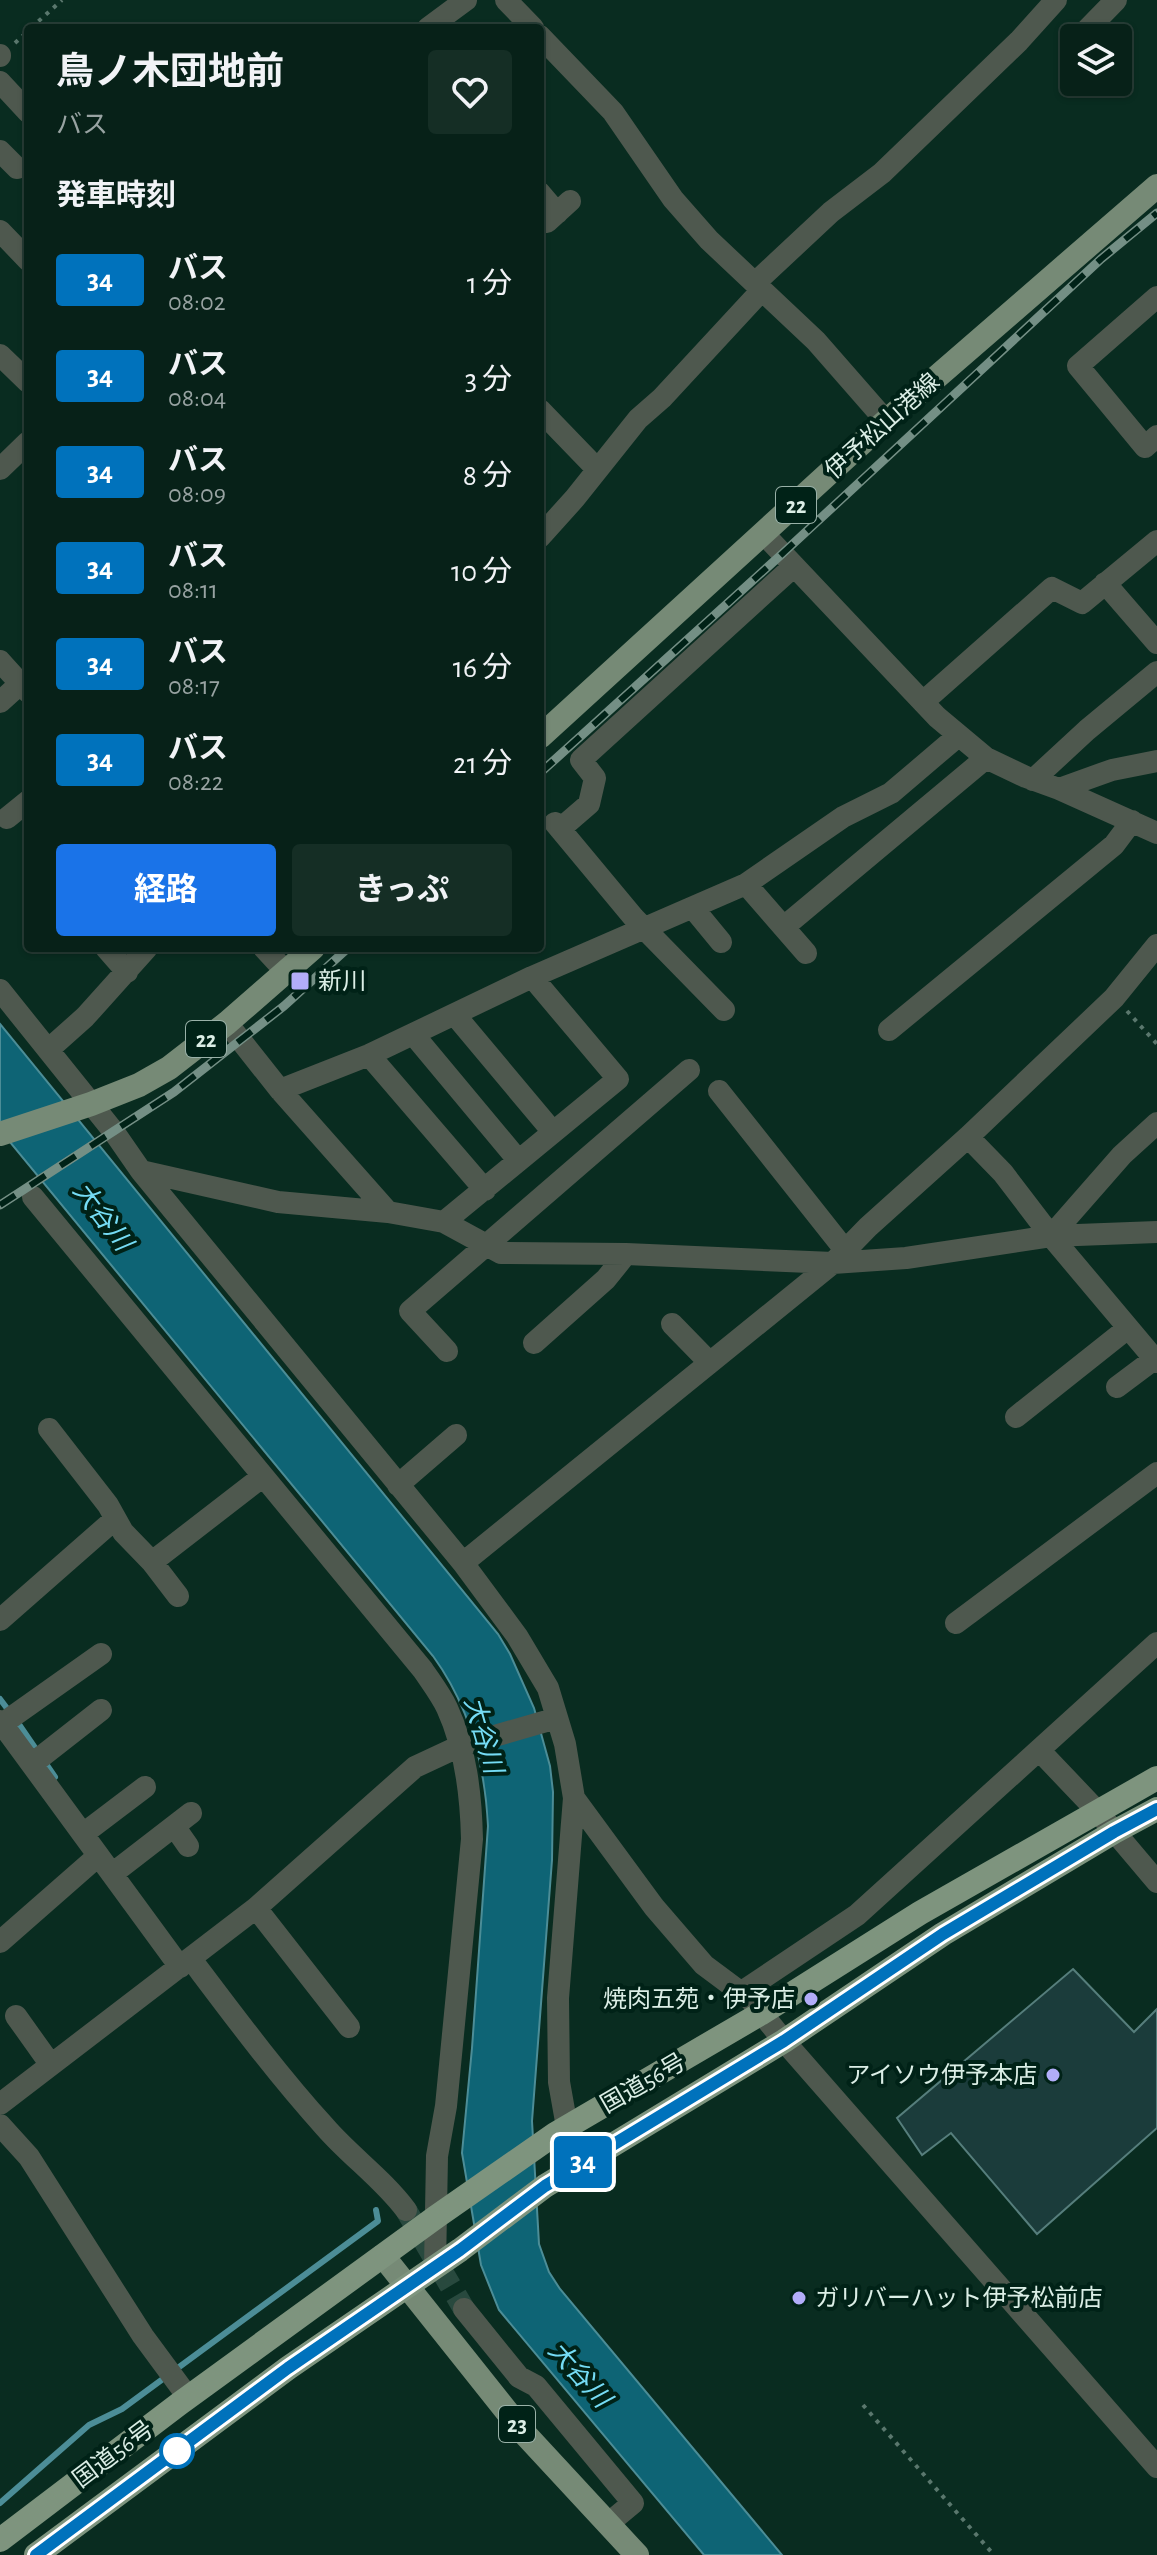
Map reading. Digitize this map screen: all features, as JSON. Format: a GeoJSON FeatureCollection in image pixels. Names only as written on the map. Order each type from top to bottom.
{"type":"FeatureCollection","features":[{"type":"Feature","properties":{"kind":"highway","name":"国道56号"},"geometry":{"type":"LineString","coordinates":[[0,2540],[188,2397],[446,2210],[561,2131],[760,2014],[920,1913],[1157,1778]]}},
{"type":"Feature","properties":{"kind":"highway","name":"国道56号"},"geometry":{"type":"LineString","coordinates":[[36,2555],[288,2368],[460,2250],[545,2186],[784,2041],[943,1934],[1157,1809]]}},
{"type":"Feature","properties":{"kind":"main road","name":"伊予松山港線"},"geometry":{"type":"LineString","coordinates":[[544,733],[886,421],[1157,186]]}},
{"type":"Feature","properties":{"kind":"main road","name":"22"},"geometry":{"type":"LineString","coordinates":[[0,1134],[139,1085],[169,1068],[309,952]]}},
{"type":"Feature","properties":{"kind":"main road","name":"23"},"geometry":{"type":"LineString","coordinates":[[383,2256],[524,2433],[637,2555]]}},
{"type":"Feature","properties":{"kind":"street"},"geometry":{"type":"LineString","coordinates":[[433,24],[466,0]]}},
{"type":"Feature","properties":{"kind":"street"},"geometry":{"type":"LineString","coordinates":[[506,0],[529,24]]}},
{"type":"Feature","properties":{"kind":"street"},"geometry":{"type":"LineString","coordinates":[[544,533],[638,419],[662,398],[758,287],[831,212],[882,173],[1019,41],[1056,0]]}},
{"type":"Feature","properties":{"kind":"street"},"geometry":{"type":"LineString","coordinates":[[1094,24],[1116,0]]}},
{"type":"Feature","properties":{"kind":"street"},"geometry":{"type":"LineString","coordinates":[[544,40],[613,112],[673,199],[709,240],[816,341],[886,421]]}},
{"type":"Feature","properties":{"kind":"street"},"geometry":{"type":"LineString","coordinates":[[0,82],[24,108]]}},
{"type":"Feature","properties":{"kind":"street"},"geometry":{"type":"LineString","coordinates":[[0,151],[17,168]]}},
{"type":"Feature","properties":{"kind":"street"},"geometry":{"type":"LineString","coordinates":[[544,197],[558,212]]}},
{"type":"Feature","properties":{"kind":"street"},"geometry":{"type":"LineString","coordinates":[[0,231],[24,256]]}},
{"type":"Feature","properties":{"kind":"street"},"geometry":{"type":"LineString","coordinates":[[1157,297],[1078,366],[1145,447],[1157,436]]}},
{"type":"Feature","properties":{"kind":"street"},"geometry":{"type":"LineString","coordinates":[[0,355],[24,378]]}},
{"type":"Feature","properties":{"kind":"street"},"geometry":{"type":"LineString","coordinates":[[544,414],[597,469]]}},
{"type":"Feature","properties":{"kind":"street"},"geometry":{"type":"LineString","coordinates":[[0,469],[24,446]]}},
{"type":"Feature","properties":{"kind":"street"},"geometry":{"type":"LineString","coordinates":[[764,534],[923,702],[986,758],[1157,833]]}},
{"type":"Feature","properties":{"kind":"street"},"geometry":{"type":"LineString","coordinates":[[923,702],[1052,588],[1082,603],[1157,541]]}},
{"type":"Feature","properties":{"kind":"street"},"geometry":{"type":"LineString","coordinates":[[724,1010],[634,918],[557,826],[589,804],[595,778],[581,760],[793,567]]}},
{"type":"Feature","properties":{"kind":"street"},"geometry":{"type":"LineString","coordinates":[[1105,583],[1157,643]]}},
{"type":"Feature","properties":{"kind":"street"},"geometry":{"type":"LineString","coordinates":[[0,661],[24,688],[0,702]]}},
{"type":"Feature","properties":{"kind":"street"},"geometry":{"type":"LineString","coordinates":[[1033,780],[1157,672]]}},
{"type":"Feature","properties":{"kind":"street"},"geometry":{"type":"LineString","coordinates":[[280,1090],[369,1055],[532,977],[746,884],[843,817],[891,793],[958,736]]}},
{"type":"Feature","properties":{"kind":"street"},"geometry":{"type":"LineString","coordinates":[[785,926],[986,758]]}},
{"type":"Feature","properties":{"kind":"street"},"geometry":{"type":"LineString","coordinates":[[1059,789],[1112,770],[1157,761]]}},
{"type":"Feature","properties":{"kind":"street"},"geometry":{"type":"LineString","coordinates":[[7,818],[24,804]]}},
{"type":"Feature","properties":{"kind":"street"},"geometry":{"type":"LineString","coordinates":[[889,1030],[1114,845],[1132,821]]}},
{"type":"Feature","properties":{"kind":"street"},"geometry":{"type":"LineString","coordinates":[[746,884],[806,953]]}},
{"type":"Feature","properties":{"kind":"street"},"geometry":{"type":"LineString","coordinates":[[693,908],[721,942]]}},
{"type":"Feature","properties":{"kind":"street"},"geometry":{"type":"LineString","coordinates":[[463,1563],[839,1256],[1114,998],[1157,945]]}},
{"type":"Feature","properties":{"kind":"street"},"geometry":{"type":"LineString","coordinates":[[110,952],[127,972]]}},
{"type":"Feature","properties":{"kind":"street"},"geometry":{"type":"LineString","coordinates":[[48,1050],[85,1017],[144,952]]}},
{"type":"Feature","properties":{"kind":"street"},"geometry":{"type":"LineString","coordinates":[[268,952],[287,973]]}},
{"type":"Feature","properties":{"kind":"street"},"geometry":{"type":"LineString","coordinates":[[444,1222],[618,1079],[532,977]]}},
{"type":"Feature","properties":{"kind":"street"},"geometry":{"type":"LineString","coordinates":[[0,990],[87,1105],[463,1563],[534,1662],[548,1688],[552,1719],[565,1744],[574,1798],[558,1998],[561,2131]]}},
{"type":"Feature","properties":{"kind":"street"},"geometry":{"type":"LineString","coordinates":[[455,1015],[553,1132]]}},
{"type":"Feature","properties":{"kind":"street"},"geometry":{"type":"LineString","coordinates":[[227,1023],[280,1090],[388,1212]]}},
{"type":"Feature","properties":{"kind":"street"},"geometry":{"type":"LineString","coordinates":[[413,1034],[518,1160]]}},
{"type":"Feature","properties":{"kind":"street"},"geometry":{"type":"LineString","coordinates":[[369,1055],[485,1190]]}},
{"type":"Feature","properties":{"kind":"street"},"geometry":{"type":"LineString","coordinates":[[447,1351],[410,1311],[689,1070]]}},
{"type":"Feature","properties":{"kind":"street"},"geometry":{"type":"LineString","coordinates":[[719,1091],[839,1256]]}},
{"type":"Feature","properties":{"kind":"street"},"geometry":{"type":"LineString","coordinates":[[1051,1236],[1122,1155],[1157,1123]]}},
{"type":"Feature","properties":{"kind":"street"},"geometry":{"type":"LineString","coordinates":[[968,1137],[1003,1173],[1051,1236],[1156,1359],[1117,1387]]}},
{"type":"Feature","properties":{"kind":"street"},"geometry":{"type":"LineString","coordinates":[[141,1171],[278,1202],[388,1212],[444,1222],[501,1253],[906,1258],[1051,1236],[1157,1232]]}},
{"type":"Feature","properties":{"kind":"street"},"geometry":{"type":"LineString","coordinates":[[33,1197],[423,1670],[447,1706],[464,1745],[472,1797],[472,1839],[446,2106],[437,2156],[446,2210],[435,2267]]}},
{"type":"Feature","properties":{"kind":"street"},"geometry":{"type":"LineString","coordinates":[[534,1343],[606,1279],[626,1254]]}},
{"type":"Feature","properties":{"kind":"street"},"geometry":{"type":"LineString","coordinates":[[672,1324],[709,1362]]}},
{"type":"Feature","properties":{"kind":"street"},"geometry":{"type":"LineString","coordinates":[[1016,1417],[1128,1328]]}},
{"type":"Feature","properties":{"kind":"street"},"geometry":{"type":"LineString","coordinates":[[49,1429],[108,1505],[123,1532],[152,1562],[178,1596]]}},
{"type":"Feature","properties":{"kind":"street"},"geometry":{"type":"LineString","coordinates":[[398,1485],[456,1435]]}},
{"type":"Feature","properties":{"kind":"street"},"geometry":{"type":"LineString","coordinates":[[956,1623],[1157,1473]]}},
{"type":"Feature","properties":{"kind":"street"},"geometry":{"type":"LineString","coordinates":[[152,1562],[262,1477]]}},
{"type":"Feature","properties":{"kind":"street"},"geometry":{"type":"LineString","coordinates":[[0,1620],[115,1519]]}},
{"type":"Feature","properties":{"kind":"street"},"geometry":{"type":"LineString","coordinates":[[742,1992],[857,1915],[1157,1643]]}},
{"type":"Feature","properties":{"kind":"street"},"geometry":{"type":"LineString","coordinates":[[101,1654],[1,1722],[105,1865],[185,1963],[345,2149],[395,2194],[406,2210]]}},
{"type":"Feature","properties":{"kind":"street"},"geometry":{"type":"LineString","coordinates":[[32,1764],[101,1710]]}},
{"type":"Feature","properties":{"kind":"street"},"geometry":{"type":"LineString","coordinates":[[0,2104],[256,1908],[415,1767],[464,1745],[552,1719]]}},
{"type":"Feature","properties":{"kind":"street"},"geometry":{"type":"LineString","coordinates":[[1039,1750],[1097,1811],[1157,1882]]}},
{"type":"Feature","properties":{"kind":"street"},"geometry":{"type":"LineString","coordinates":[[83,1834],[145,1787]]}},
{"type":"Feature","properties":{"kind":"street"},"geometry":{"type":"LineString","coordinates":[[574,1798],[654,1907],[704,1965],[742,1992],[1157,2467]]}},
{"type":"Feature","properties":{"kind":"street"},"geometry":{"type":"LineString","coordinates":[[0,1942],[105,1865],[183,1820],[188,1846]]}},
{"type":"Feature","properties":{"kind":"street"},"geometry":{"type":"LineString","coordinates":[[256,1908],[349,2027]]}},
{"type":"Feature","properties":{"kind":"street"},"geometry":{"type":"LineString","coordinates":[[16,2016],[51,2065]]}},
{"type":"Feature","properties":{"kind":"street"},"geometry":{"type":"LineString","coordinates":[[0,2125],[29,2157],[143,2336],[188,2397]]}},
{"type":"Feature","properties":{"kind":"street"},"geometry":{"type":"LineString","coordinates":[[464,2309],[519,2377],[536,2386],[633,2503],[609,2523]]}},
{"type":"Feature","properties":{"kind":"path"},"geometry":{"type":"LineString","coordinates":[[35,24],[62,0]]}},
{"type":"Feature","properties":{"kind":"path"},"geometry":{"type":"LineString","coordinates":[[1114,998],[1157,1044]]}},
{"type":"Feature","properties":{"kind":"path"},"geometry":{"type":"LineString","coordinates":[[863,2405],[994,2555]]}},
{"type":"Feature","properties":{"kind":"water","name":"大谷川"},"geometry":{"type":"Polygon","coordinates":[[[0,1024],[498,1634],[510,1654],[534,1708],[550,1766],[553,1792],[552,1860],[532,2121],[539,2244],[549,2272],[560,2289],[782,2555],[704,2555],[499,2310],[481,2265],[462,2153],[488,1826],[479,1758],[466,1716],[433,1656],[0,1130],[0,1024]]]}},
{"type":"Feature","properties":{"kind":"building","name":"アイソウ伊予本店"},"geometry":{"type":"Polygon","coordinates":[[[1073,1969],[1134,2032],[1157,2009],[1157,2128],[1037,2234],[951,2133],[922,2155],[897,2118],[1073,1969]]]}},
{"type":"Feature","properties":{"kind":"waterway"},"geometry":{"type":"LineString","coordinates":[[0,1699],[9,1711]]}},
{"type":"Feature","properties":{"kind":"waterway"},"geometry":{"type":"LineString","coordinates":[[16,1720],[55,1777]]}},
{"type":"Feature","properties":{"kind":"waterway"},"geometry":{"type":"LineString","coordinates":[[0,2503],[89,2425],[122,2409],[378,2221],[376,2210]]}},
{"type":"Feature","properties":{"kind":"tunnel"},"geometry":{"type":"LineString","coordinates":[[406,2210],[464,2309]]}},
{"type":"Feature","properties":{"kind":"railway"},"geometry":{"type":"LineString","coordinates":[[544,769],[1101,259],[1157,213]]}},
{"type":"Feature","properties":{"kind":"railway"},"geometry":{"type":"LineString","coordinates":[[0,1205],[174,1092],[284,1006],[344,952]]}},
{"type":"Feature","properties":{"kind":"bus line","name":"34"},"geometry":{"type":"LineString","coordinates":[[36,2555],[288,2368],[460,2250],[545,2186],[784,2041],[943,1934],[1157,1809]]}},
{"type":"Feature","properties":{"kind":"place","name":"新川"},"geometry":{"type":"Point","coordinates":[300,981]}},
{"type":"Feature","properties":{"kind":"place","name":"焼肉五苑・伊予店"},"geometry":{"type":"Point","coordinates":[811,1999]}},
{"type":"Feature","properties":{"kind":"place","name":"アイソウ伊予本店"},"geometry":{"type":"Point","coordinates":[1053,2075]}},
{"type":"Feature","properties":{"kind":"place","name":"ガリバーハット伊予松前店"},"geometry":{"type":"Point","coordinates":[799,2298]}}]}
